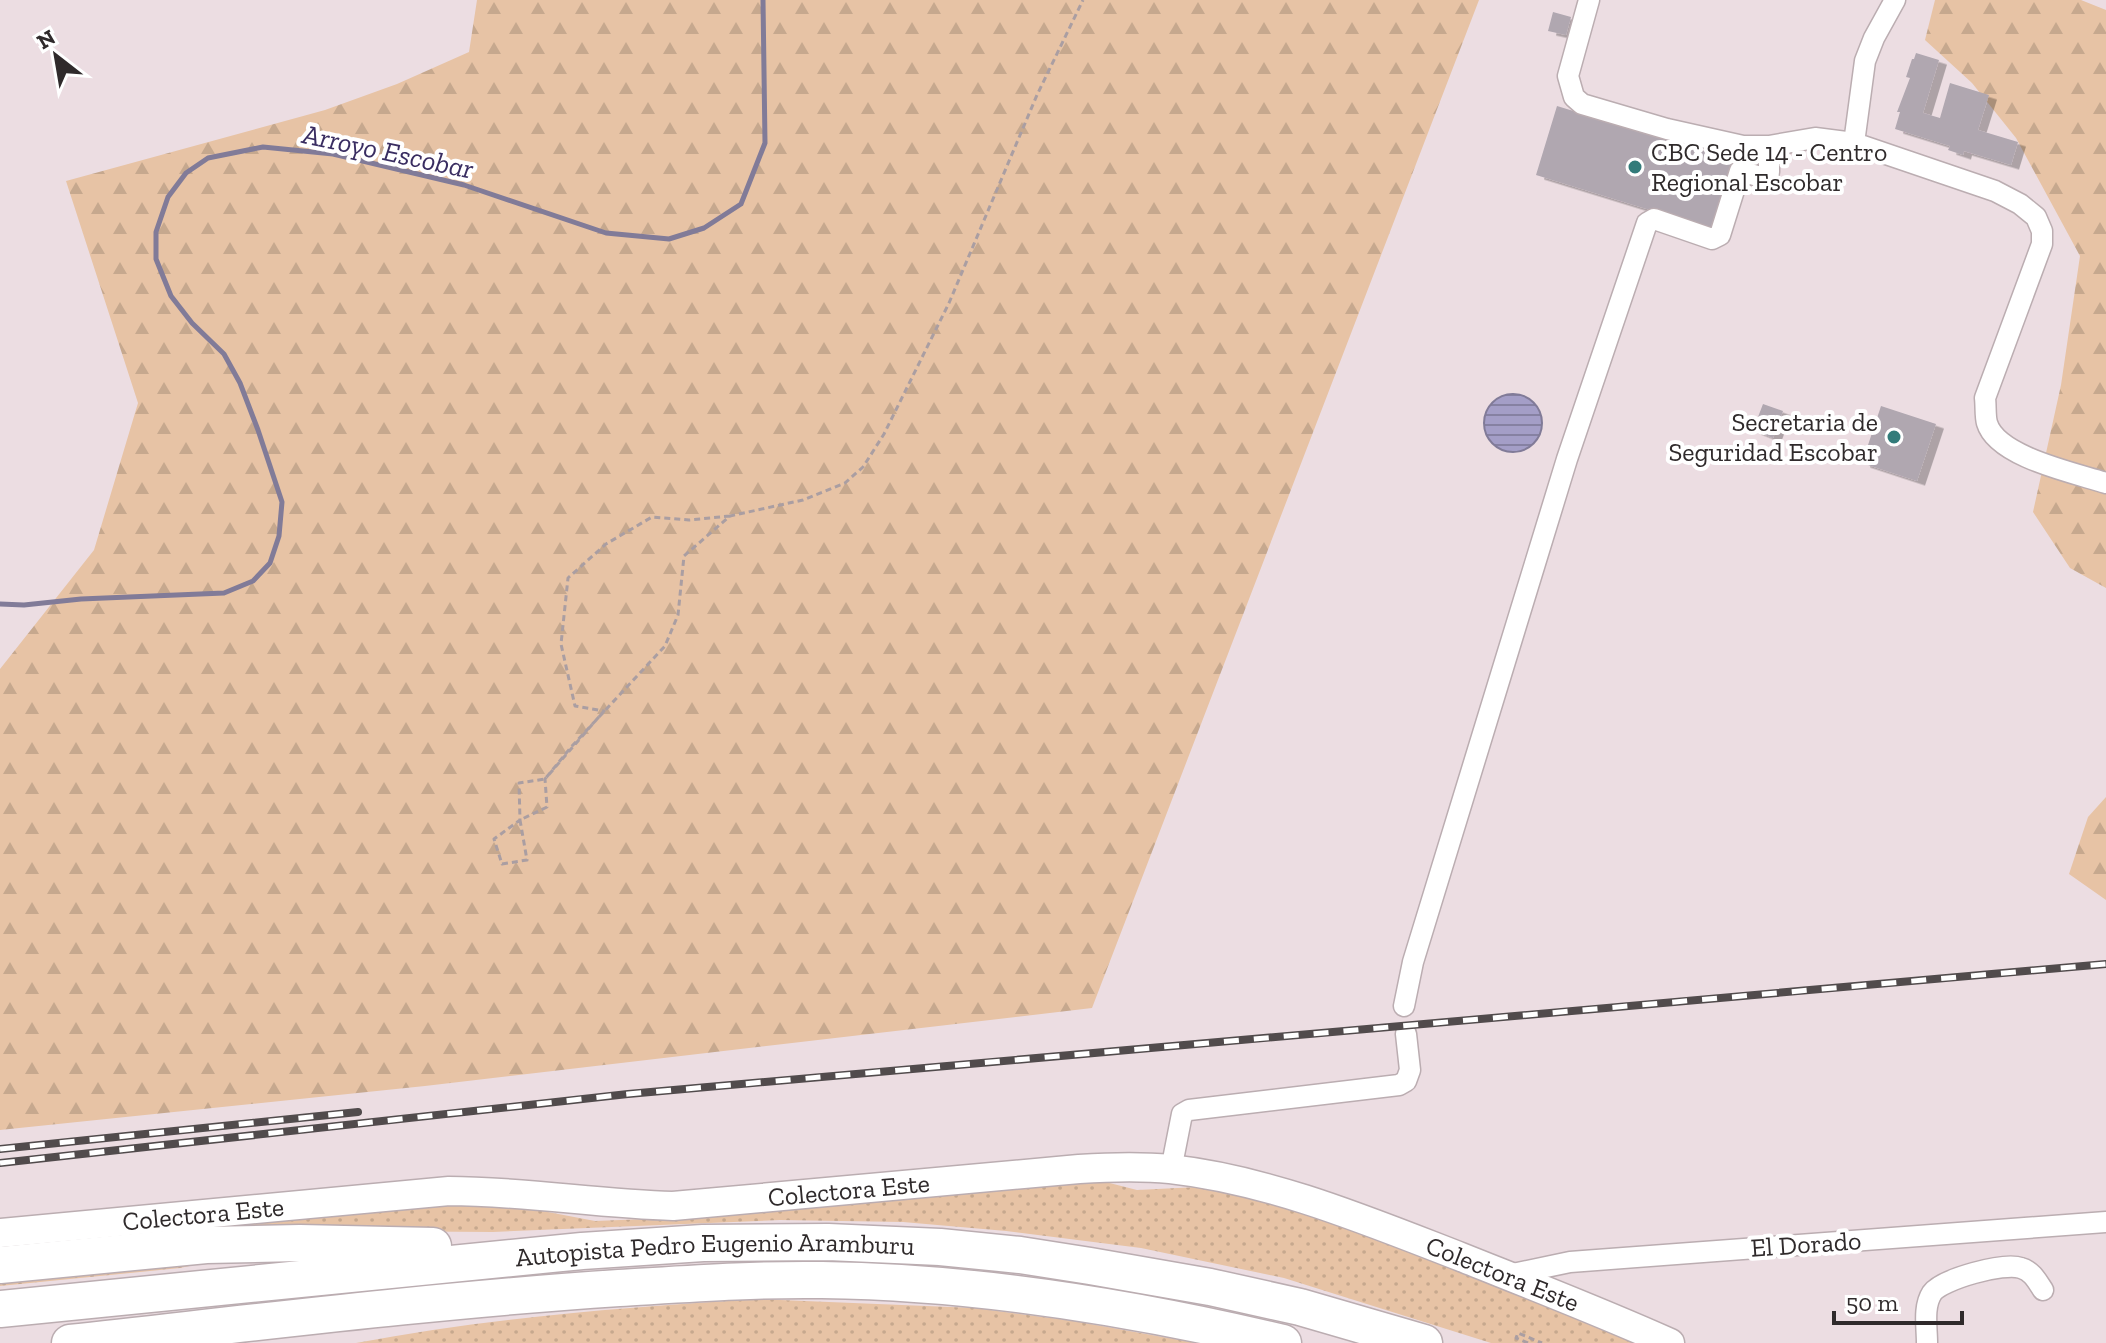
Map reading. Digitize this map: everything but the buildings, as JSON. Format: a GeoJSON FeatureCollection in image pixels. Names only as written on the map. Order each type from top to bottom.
{"type":"FeatureCollection","features":[{"type":"Feature","properties":{"kind":"highway","name":"Autopista Pedro Eugenio Aramburu"},"geometry":{"type":"LineString","coordinates":[[0,1309],[582,1251],[703,1243],[828,1242],[940,1247],[1020,1255],[1210,1287],[1270,1300],[1424,1343]]}},
{"type":"Feature","properties":{"kind":"highway"},"geometry":{"type":"LineString","coordinates":[[0,1265],[206,1245],[300,1243],[582,1251]]}},
{"type":"Feature","properties":{"kind":"highway","name":"Autopista Pedro Eugenio Aramburu"},"geometry":{"type":"LineString","coordinates":[[70,1343],[517,1295],[771,1280],[824,1280],[1010,1292],[1210,1326],[1283,1343]]}},
{"type":"Feature","properties":{"kind":"highway"},"geometry":{"type":"LineString","coordinates":[[307,1343],[517,1295]]}},
{"type":"Feature","properties":{"kind":"street"},"geometry":{"type":"LineString","coordinates":[[1589,0],[1568,76],[1574,97],[1582,104],[1667,129],[1743,146],[1769,146],[1815,138],[1854,143],[1995,191],[2020,204],[2036,217],[2042,231],[2042,244],[1985,398],[1987,425],[2002,444],[2020,454],[2106,483]]}},
{"type":"Feature","properties":{"kind":"street"},"geometry":{"type":"LineString","coordinates":[[1854,143],[1865,61],[1895,0]]}},
{"type":"Feature","properties":{"kind":"street"},"geometry":{"type":"LineString","coordinates":[[1404,1006],[1413,962],[1562,475],[1647,223],[1654,219],[1712,239],[1720,235],[1740,171],[1761,177],[1769,172],[1769,146]]}},
{"type":"Feature","properties":{"kind":"street"},"geometry":{"type":"LineString","coordinates":[[1171,1170],[1182,1114],[1189,1110],[1399,1085],[1406,1081],[1410,1070],[1406,1034]]}},
{"type":"Feature","properties":{"kind":"street","name":"Colectora Este"},"geometry":{"type":"LineString","coordinates":[[0,1233],[449,1191],[482,1191],[622,1205],[673,1206],[1079,1169],[1125,1167],[1171,1170],[1223,1177],[1269,1189],[1386,1228],[1614,1317],[1670,1343]]}},
{"type":"Feature","properties":{"kind":"street","name":"El Dorado"},"geometry":{"type":"LineString","coordinates":[[1508,1275],[1570,1262],[2106,1222]]}},
{"type":"Feature","properties":{"kind":"street"},"geometry":{"type":"LineString","coordinates":[[1927,1343],[1926,1308],[1930,1296],[1949,1281],[2006,1266],[2022,1268],[2034,1276],[2043,1290]]}},
{"type":"Feature","properties":{"kind":"path"},"geometry":{"type":"LineString","coordinates":[[604,711],[575,706],[561,644],[568,578],[606,544],[652,517],[689,520],[730,516],[803,500],[845,483],[863,467],[884,434],[949,303],[1037,95],[1083,0]]}},
{"type":"Feature","properties":{"kind":"path"},"geometry":{"type":"LineString","coordinates":[[545,779],[547,807],[520,820],[494,839],[502,864],[527,860],[520,820],[519,783],[545,779],[665,646],[678,615],[684,556],[730,516]]}},
{"type":"Feature","properties":{"kind":"path"},"geometry":{"type":"LineString","coordinates":[[1528,1343],[1516,1338],[1518,1333],[1542,1343]]}},
{"type":"Feature","properties":{"kind":"green space"},"geometry":{"type":"Polygon","coordinates":[[[477,0],[1479,0],[1092,1008],[425,1086],[0,1130],[0,669],[94,550],[138,403],[66,181],[325,110],[397,84],[469,52],[477,0]]]}},
{"type":"Feature","properties":{"kind":"green space"},"geometry":{"type":"Polygon","coordinates":[[[1935,0],[2081,0],[2106,10],[2106,588],[2070,568],[2033,512],[2061,385],[2080,256],[2016,138],[1972,83],[1925,40],[1935,0]]]}},
{"type":"Feature","properties":{"kind":"green space"},"geometry":{"type":"Polygon","coordinates":[[[2106,797],[2106,900],[2069,874],[2088,817],[2106,797]]]}},
{"type":"Feature","properties":{"kind":"green space"},"geometry":{"type":"Polygon","coordinates":[[[1082,1176],[1137,1190],[1198,1187],[1231,1192],[1306,1211],[1648,1343],[1491,1343],[1284,1278],[1141,1248],[903,1222],[780,1220],[493,1232],[350,1231],[0,1255],[0,1245],[427,1200],[527,1208],[595,1221],[646,1219],[1082,1176]]]}},
{"type":"Feature","properties":{"kind":"green space"},"geometry":{"type":"Polygon","coordinates":[[[242,1255],[180,1268],[0,1286],[0,1274],[242,1255]]]}},
{"type":"Feature","properties":{"kind":"green space"},"geometry":{"type":"Polygon","coordinates":[[[759,1299],[975,1308],[1074,1321],[1196,1343],[356,1343],[557,1315],[759,1299]]]}},
{"type":"Feature","properties":{"kind":"shaded area"},"geometry":{"type":"Polygon","coordinates":[[[1513,394],[1524,396],[1533,403],[1540,412],[1540,434],[1533,443],[1524,450],[1513,452],[1502,450],[1493,443],[1486,434],[1484,423],[1486,412],[1493,403],[1502,396],[1513,394]]]}},
{"type":"Feature","properties":{"kind":"waterway","name":"Arroyo Escobar"},"geometry":{"type":"LineString","coordinates":[[0,604],[224,593],[253,581],[270,563],[279,536],[282,502],[258,430],[240,383],[224,354],[192,323],[171,296],[156,259],[156,232],[168,197],[186,173],[208,158],[263,147],[333,154],[464,185],[606,233],[669,239],[704,228],[741,204],[765,143],[763,0]]}},
{"type":"Feature","properties":{"kind":"railway"},"geometry":{"type":"LineString","coordinates":[[0,1163],[628,1094],[2106,964]]}},
{"type":"Feature","properties":{"kind":"railway"},"geometry":{"type":"LineString","coordinates":[[0,1149],[358,1112]]}},
{"type":"Feature","properties":{"kind":"place","name":"CBC Sede 14 - Centro Regional Escobar"},"geometry":{"type":"Point","coordinates":[1635,167]}},
{"type":"Feature","properties":{"kind":"place","name":"Secretaria de Seguridad Escobar"},"geometry":{"type":"Point","coordinates":[1894,437]}}]}
